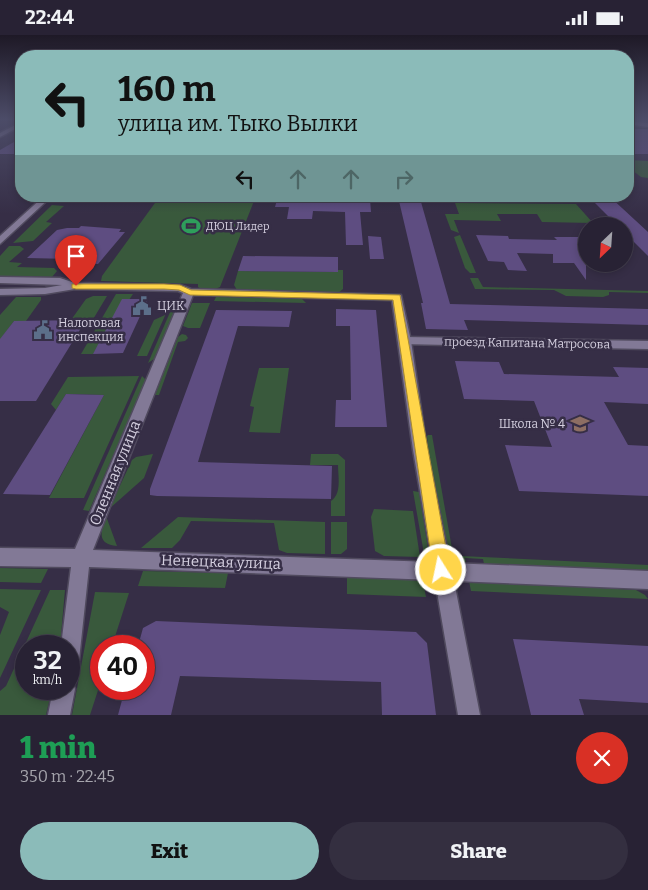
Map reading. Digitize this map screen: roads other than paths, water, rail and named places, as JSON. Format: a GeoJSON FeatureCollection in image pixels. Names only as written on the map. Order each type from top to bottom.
{"type":"FeatureCollection","features":[{"type":"Feature","properties":{"kind":"street"},"geometry":{"type":"LineString","coordinates":[[0,241],[42,202]]}},
{"type":"Feature","properties":{"kind":"street"},"geometry":{"type":"LineString","coordinates":[[0,280],[60,281],[76,286]]}},
{"type":"Feature","properties":{"kind":"street"},"geometry":{"type":"LineString","coordinates":[[0,292],[45,291],[76,286],[164,287],[180,288],[190,292],[397,297],[420,450],[468,715]]}},
{"type":"Feature","properties":{"kind":"street","name":"Оленная улица"},"geometry":{"type":"LineString","coordinates":[[73,635],[81,557],[190,292]]}},
{"type":"Feature","properties":{"kind":"street","name":"проезд Капитана Матросова"},"geometry":{"type":"LineString","coordinates":[[405,341],[648,345]]}},
{"type":"Feature","properties":{"kind":"street","name":"Ненецкая улица"},"geometry":{"type":"LineString","coordinates":[[0,557],[81,557],[441,570],[648,580]]}},
{"type":"Feature","properties":{"kind":"street"},"geometry":{"type":"LineString","coordinates":[[59,715],[62,700]]}},
{"type":"Feature","properties":{"kind":"place","name":"ДЮЦ Лидер"},"geometry":{"type":"Point","coordinates":[191,226]}},
{"type":"Feature","properties":{"kind":"place","name":"ЦИК"},"geometry":{"type":"Point","coordinates":[142,306]}},
{"type":"Feature","properties":{"kind":"place","name":"Налоговая инспекция"},"geometry":{"type":"Point","coordinates":[43,330]}},
{"type":"Feature","properties":{"kind":"place","name":"Школа № 4"},"geometry":{"type":"Point","coordinates":[580,424]}}]}
